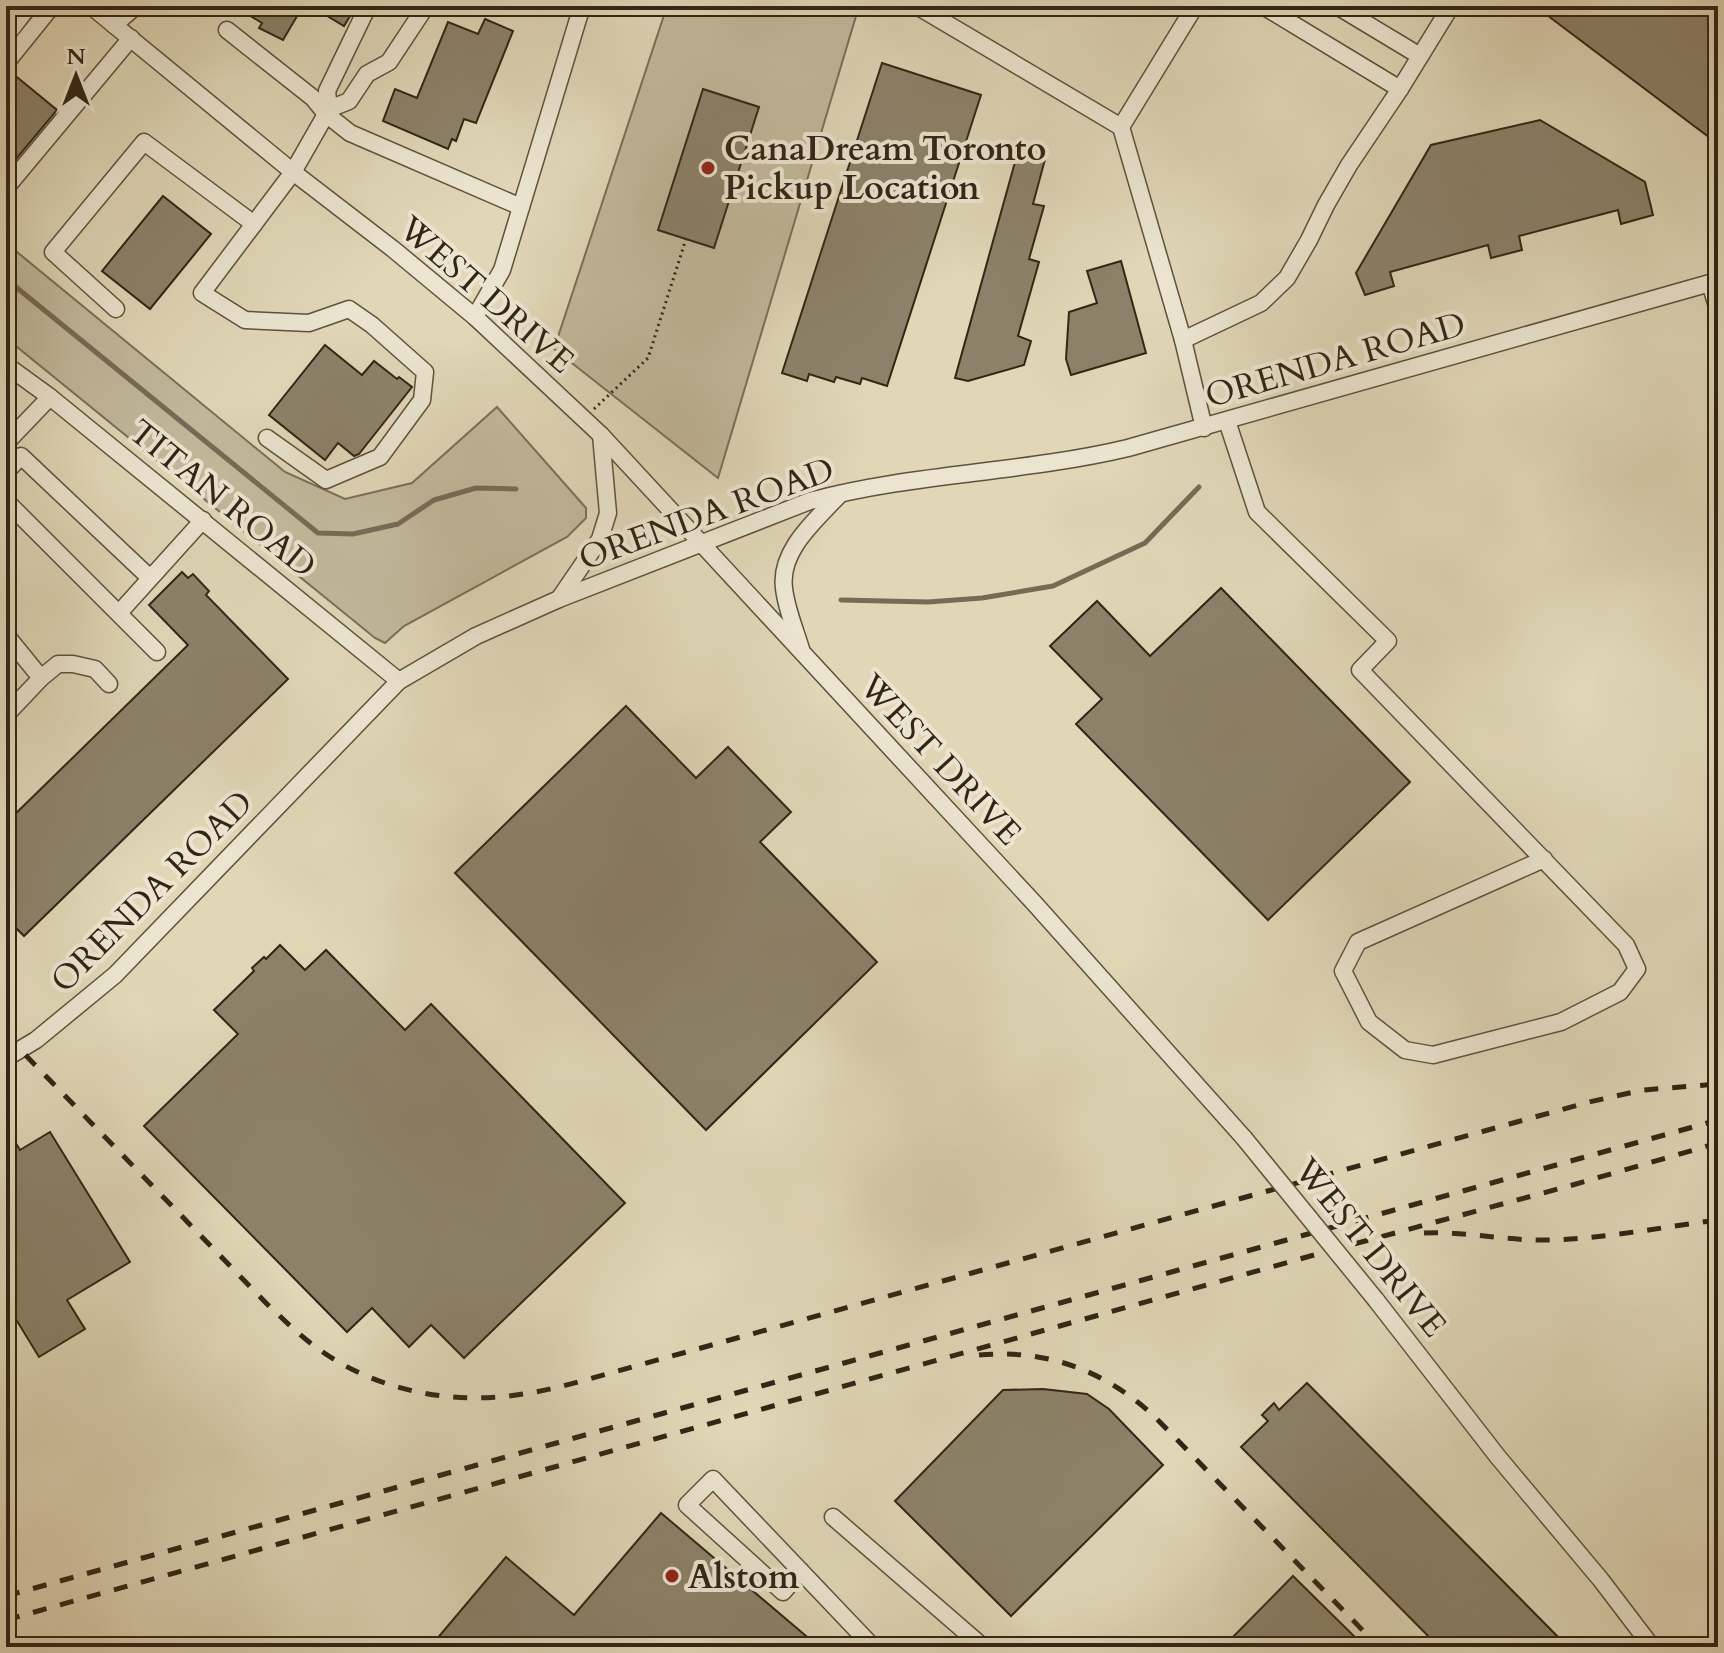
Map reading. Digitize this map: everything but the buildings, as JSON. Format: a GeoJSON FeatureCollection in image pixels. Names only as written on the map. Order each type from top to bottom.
{"type":"FeatureCollection","features":[{"type":"Feature","properties":{"kind":"street"},"geometry":{"type":"LineString","coordinates":[[7,32],[29,6]]}},
{"type":"Feature","properties":{"kind":"street"},"geometry":{"type":"LineString","coordinates":[[6,63],[52,6]]}},
{"type":"Feature","properties":{"kind":"street","name":"WEST DRIVE"},"geometry":{"type":"LineString","coordinates":[[91,6],[475,317],[601,435],[1024,892],[1244,1138],[1652,1647]]}},
{"type":"Feature","properties":{"kind":"street"},"geometry":{"type":"LineString","coordinates":[[114,25],[136,6]]}},
{"type":"Feature","properties":{"kind":"street"},"geometry":{"type":"LineString","coordinates":[[267,438],[326,480],[380,457],[422,400],[425,372],[349,309],[309,323],[245,320],[202,293],[293,172],[327,111],[327,91],[368,6]]}},
{"type":"Feature","properties":{"kind":"street"},"geometry":{"type":"LineString","coordinates":[[327,111],[349,101],[367,74],[389,62],[426,6]]}},
{"type":"Feature","properties":{"kind":"street"},"geometry":{"type":"LineString","coordinates":[[475,317],[502,270],[582,6]]}},
{"type":"Feature","properties":{"kind":"street"},"geometry":{"type":"LineString","coordinates":[[917,6],[1121,127],[1183,340],[1204,428]]}},
{"type":"Feature","properties":{"kind":"street"},"geometry":{"type":"LineString","coordinates":[[1121,127],[1195,6]]}},
{"type":"Feature","properties":{"kind":"street"},"geometry":{"type":"LineString","coordinates":[[1263,6],[1400,89]]}},
{"type":"Feature","properties":{"kind":"street"},"geometry":{"type":"LineString","coordinates":[[1337,6],[1420,56]]}},
{"type":"Feature","properties":{"kind":"street"},"geometry":{"type":"LineString","coordinates":[[1183,340],[1261,303],[1287,278],[1349,165],[1451,6]]}},
{"type":"Feature","properties":{"kind":"street"},"geometry":{"type":"LineString","coordinates":[[227,30],[313,98],[350,133],[521,207]]}},
{"type":"Feature","properties":{"kind":"street"},"geometry":{"type":"LineString","coordinates":[[6,188],[131,38]]}},
{"type":"Feature","properties":{"kind":"street"},"geometry":{"type":"LineString","coordinates":[[116,309],[53,252],[144,142],[254,224]]}},
{"type":"Feature","properties":{"kind":"street"},"geometry":{"type":"LineString","coordinates":[[1714,282],[1718,310]]}},
{"type":"Feature","properties":{"kind":"street","name":"ORENDA ROAD"},"geometry":{"type":"LineString","coordinates":[[6,1058],[36,1040],[115,975],[399,681],[476,636],[559,599],[810,501],[925,479],[1091,457],[1204,428],[1714,282]]}},
{"type":"Feature","properties":{"kind":"street","name":"TITAN ROAD"},"geometry":{"type":"LineString","coordinates":[[6,365],[203,520],[399,681]]}},
{"type":"Feature","properties":{"kind":"street"},"geometry":{"type":"LineString","coordinates":[[6,443],[50,397]]}},
{"type":"Feature","properties":{"kind":"street"},"geometry":{"type":"LineString","coordinates":[[1227,421],[1257,512],[1388,641],[1360,670],[1544,859],[1626,945],[1637,969],[1620,992],[1561,1022],[1433,1055],[1405,1050],[1369,1022],[1343,971],[1358,942],[1544,859]]}},
{"type":"Feature","properties":{"kind":"street"},"geometry":{"type":"LineString","coordinates":[[559,599],[600,539],[608,513],[601,435]]}},
{"type":"Feature","properties":{"kind":"street"},"geometry":{"type":"LineString","coordinates":[[6,471],[21,456],[150,578]]}},
{"type":"Feature","properties":{"kind":"street"},"geometry":{"type":"LineString","coordinates":[[803,654],[784,589],[784,572],[793,548],[841,493]]}},
{"type":"Feature","properties":{"kind":"street"},"geometry":{"type":"LineString","coordinates":[[6,501],[157,652]]}},
{"type":"Feature","properties":{"kind":"street"},"geometry":{"type":"LineString","coordinates":[[119,613],[203,520]]}},
{"type":"Feature","properties":{"kind":"street"},"geometry":{"type":"LineString","coordinates":[[6,635],[41,678]]}},
{"type":"Feature","properties":{"kind":"street"},"geometry":{"type":"LineString","coordinates":[[6,715],[58,664],[95,669],[109,684]]}},
{"type":"Feature","properties":{"kind":"street"},"geometry":{"type":"LineString","coordinates":[[801,1571],[783,1592],[687,1505],[713,1479],[801,1571],[873,1647]]}},
{"type":"Feature","properties":{"kind":"street"},"geometry":{"type":"LineString","coordinates":[[833,1517],[983,1647]]}},
{"type":"Feature","properties":{"kind":"path"},"geometry":{"type":"LineString","coordinates":[[582,419],[648,358],[686,239]]}},
{"type":"Feature","properties":{"kind":"shaded area"},"geometry":{"type":"Polygon","coordinates":[[[667,6],[859,6],[718,478],[554,349],[667,6]]]}},
{"type":"Feature","properties":{"kind":"shaded area"},"geometry":{"type":"Polygon","coordinates":[[[6,243],[285,472],[345,499],[412,483],[497,407],[586,508],[586,518],[567,537],[404,626],[385,643],[6,338],[6,243]]]}},
{"type":"Feature","properties":{"kind":"waterway"},"geometry":{"type":"LineString","coordinates":[[6,279],[318,533],[353,534],[398,524],[434,500],[476,488],[516,489]]}},
{"type":"Feature","properties":{"kind":"waterway"},"geometry":{"type":"LineString","coordinates":[[841,600],[928,602],[982,598],[1053,586],[1145,543],[1199,487]]}},
{"type":"Feature","properties":{"kind":"railway"},"geometry":{"type":"LineString","coordinates":[[6,1035],[267,1304],[307,1340],[336,1361],[386,1383],[440,1396],[468,1398],[548,1390],[1589,1102],[1643,1090],[1718,1084]]}},
{"type":"Feature","properties":{"kind":"railway"},"geometry":{"type":"LineString","coordinates":[[6,1596],[1718,1120]]}},
{"type":"Feature","properties":{"kind":"railway"},"geometry":{"type":"LineString","coordinates":[[6,1620],[1718,1143]]}},
{"type":"Feature","properties":{"kind":"railway"},"geometry":{"type":"LineString","coordinates":[[1424,1233],[1531,1240],[1568,1239],[1718,1220]]}},
{"type":"Feature","properties":{"kind":"railway"},"geometry":{"type":"LineString","coordinates":[[979,1355],[1051,1359],[1094,1375],[1134,1399],[1375,1643]]}},
{"type":"Feature","properties":{"kind":"place","name":"CanaDream Toronto Pickup Location"},"geometry":{"type":"Point","coordinates":[708,168]}},
{"type":"Feature","properties":{"kind":"place","name":"Alstom"},"geometry":{"type":"Point","coordinates":[672,1576]}}]}
